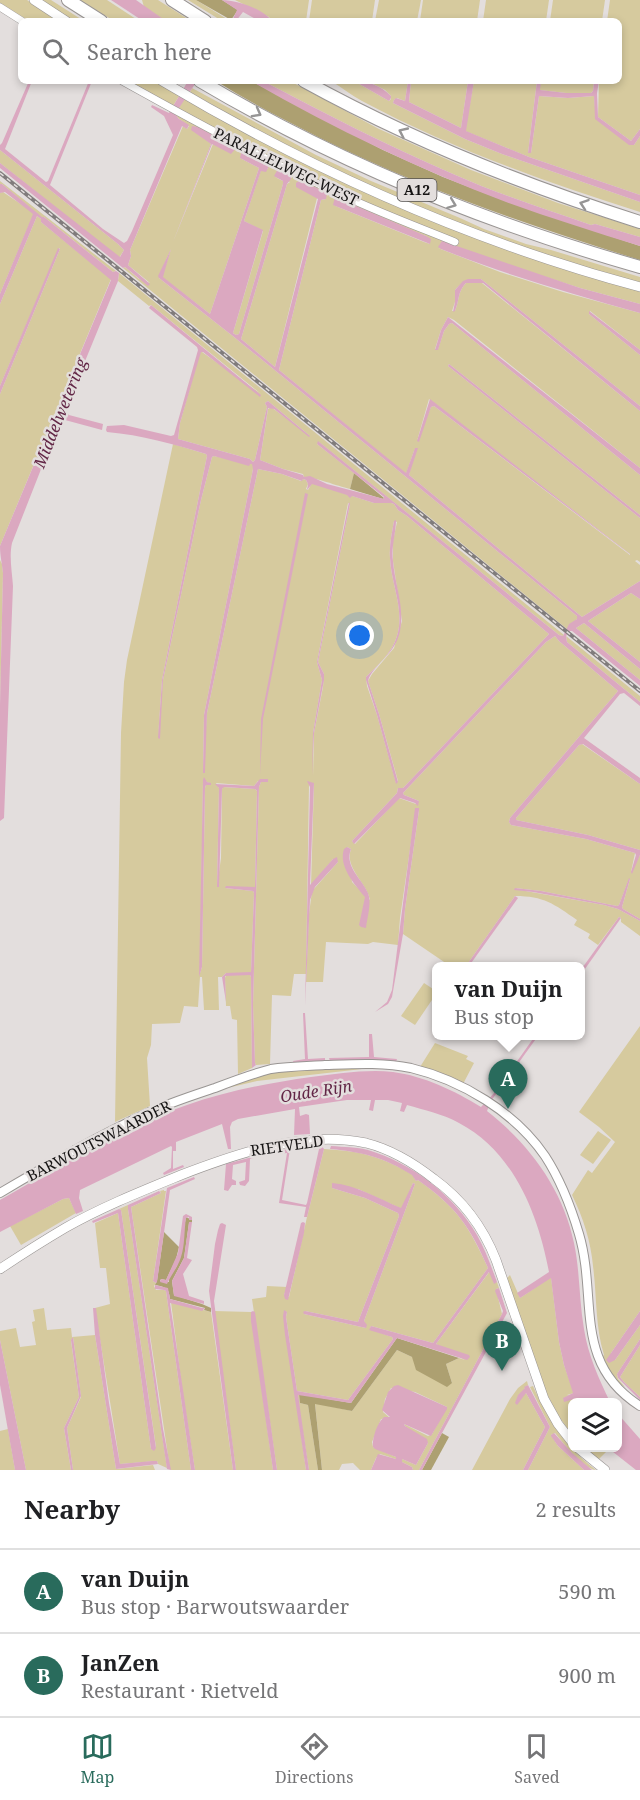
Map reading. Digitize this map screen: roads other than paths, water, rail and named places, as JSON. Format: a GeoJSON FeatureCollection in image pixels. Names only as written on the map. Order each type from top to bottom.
{"type":"FeatureCollection","features":[{"type":"Feature","properties":{"kind":"highway"},"geometry":{"type":"LineString","coordinates":[[68,0],[96,18]]}},
{"type":"Feature","properties":{"kind":"highway"},"geometry":{"type":"LineString","coordinates":[[172,0],[200,18]]}},
{"type":"Feature","properties":{"kind":"highway","name":"A12"},"geometry":{"type":"LineString","coordinates":[[205,84],[279,125],[356,163],[445,202],[540,237],[640,267]]}},
{"type":"Feature","properties":{"kind":"highway"},"geometry":{"type":"LineString","coordinates":[[310,84],[373,117],[474,163],[540,189],[640,222]]}},
{"type":"Feature","properties":{"kind":"main road"},"geometry":{"type":"LineString","coordinates":[[34,0],[61,18]]}},
{"type":"Feature","properties":{"kind":"main road"},"geometry":{"type":"LineString","coordinates":[[167,84],[263,138],[321,167],[437,219],[543,258],[640,287]]}},
{"type":"Feature","properties":{"kind":"main road","name":"RIETVELD"},"geometry":{"type":"LineString","coordinates":[[0,1269],[82,1219],[166,1181],[244,1152],[306,1141],[339,1140],[367,1143],[390,1152],[427,1173],[458,1198],[474,1218],[488,1240],[496,1260],[544,1399],[558,1424],[568,1436]]}},
{"type":"Feature","properties":{"kind":"main road"},"geometry":{"type":"LineString","coordinates":[[583,1452],[603,1469]]}},
{"type":"Feature","properties":{"kind":"street"},"geometry":{"type":"LineString","coordinates":[[0,7],[18,18]]}},
{"type":"Feature","properties":{"kind":"street","name":"PARALLELWEG-WEST"},"geometry":{"type":"LineString","coordinates":[[127,84],[328,189],[455,242]]}},
{"type":"Feature","properties":{"kind":"street","name":"BARWOUTSWAARDER"},"geometry":{"type":"LineString","coordinates":[[0,1193],[49,1164],[144,1114],[189,1096],[272,1069],[350,1064],[404,1067],[437,1077],[473,1093],[488,1103],[517,1125],[544,1156],[564,1193],[579,1235],[586,1262],[590,1328],[599,1360],[609,1377],[640,1406]]}},
{"type":"Feature","properties":{"kind":"water"},"geometry":{"type":"Polygon","coordinates":[[[111,0],[136,0],[162,18],[138,18],[111,0]]]}},
{"type":"Feature","properties":{"kind":"water"},"geometry":{"type":"Polygon","coordinates":[[[222,0],[249,6],[269,18],[254,18],[243,12],[238,18],[233,18],[237,10],[222,0]]]}},
{"type":"Feature","properties":{"kind":"water"},"geometry":{"type":"Polygon","coordinates":[[[28,84],[31,84],[5,149],[46,182],[48,181],[88,84],[91,84],[50,185],[103,229],[124,243],[132,231],[173,135],[164,116],[151,107],[152,105],[169,113],[186,84],[195,84],[175,114],[189,125],[187,129],[182,126],[130,250],[128,265],[150,284],[148,286],[125,267],[123,268],[0,168],[0,163],[120,257],[124,250],[118,244],[0,150],[28,84]]]}},
{"type":"Feature","properties":{"kind":"water"},"geometry":{"type":"Polygon","coordinates":[[[256,84],[269,84],[381,141],[487,188],[591,225],[595,224],[640,237],[640,246],[523,208],[441,176],[376,147],[256,84]]]}},
{"type":"Feature","properties":{"kind":"water"},"geometry":{"type":"Polygon","coordinates":[[[359,84],[378,86],[391,96],[389,101],[359,84]]]}},
{"type":"Feature","properties":{"kind":"water"},"geometry":{"type":"Polygon","coordinates":[[[408,84],[411,84],[409,102],[461,128],[468,84],[474,84],[466,131],[529,157],[640,195],[640,202],[502,154],[465,139],[393,103],[396,98],[405,101],[408,84]]]}},
{"type":"Feature","properties":{"kind":"water"},"geometry":{"type":"Polygon","coordinates":[[[537,84],[541,84],[540,90],[591,93],[594,84],[598,84],[598,117],[631,141],[640,129],[640,136],[634,145],[629,145],[595,119],[594,96],[568,98],[539,96],[531,153],[528,153],[537,84]]]}},
{"type":"Feature","properties":{"kind":"water"},"geometry":{"type":"Polygon","coordinates":[[[192,126],[236,148],[231,154],[212,144],[173,242],[211,144],[191,130],[192,126]]]}},
{"type":"Feature","properties":{"kind":"water"},"geometry":{"type":"Polygon","coordinates":[[[244,152],[269,166],[266,172],[261,171],[244,221],[263,230],[233,333],[239,334],[283,184],[283,181],[274,176],[278,169],[291,175],[291,179],[287,184],[241,339],[275,367],[318,199],[296,187],[296,183],[300,180],[327,193],[326,199],[321,200],[279,370],[406,473],[415,448],[418,448],[409,475],[582,617],[640,581],[640,599],[631,593],[588,621],[640,662],[640,669],[584,623],[576,628],[640,680],[640,686],[572,631],[566,636],[567,642],[640,702],[640,706],[624,693],[620,694],[584,738],[640,778],[640,784],[583,744],[579,745],[516,818],[516,820],[588,835],[640,850],[632,874],[635,853],[586,839],[511,825],[509,822],[618,691],[555,636],[546,642],[403,793],[419,801],[418,806],[400,798],[354,844],[352,841],[397,793],[398,788],[406,785],[549,634],[391,503],[374,503],[352,496],[350,498],[312,484],[307,490],[306,480],[302,481],[258,469],[207,713],[205,773],[203,773],[204,715],[253,469],[252,464],[249,466],[212,457],[163,680],[160,739],[158,738],[162,680],[207,456],[169,443],[106,430],[107,426],[124,425],[174,435],[198,350],[149,308],[151,305],[261,395],[260,397],[201,352],[180,423],[178,439],[250,459],[253,462],[267,407],[265,403],[268,401],[310,436],[274,409],[268,408],[260,460],[304,477],[310,476],[327,484],[384,499],[317,444],[318,441],[559,635],[563,636],[569,624],[577,619],[577,616],[159,278],[171,249],[163,277],[210,314],[259,168],[240,158],[241,153],[244,152]]]}},
{"type":"Feature","properties":{"kind":"water","name":"Middelwetering"},"geometry":{"type":"Polygon","coordinates":[[[0,184],[113,272],[119,273],[118,281],[65,410],[69,415],[103,424],[102,430],[65,420],[60,421],[12,543],[13,586],[4,818],[0,821],[3,573],[0,546],[111,280],[41,222],[37,216],[0,304],[0,294],[33,214],[5,192],[0,193],[0,184]]]}},
{"type":"Feature","properties":{"kind":"water"},"geometry":{"type":"Polygon","coordinates":[[[335,197],[426,236],[431,239],[430,244],[333,205],[335,197]]]}},
{"type":"Feature","properties":{"kind":"water"},"geometry":{"type":"Polygon","coordinates":[[[442,241],[580,288],[640,304],[640,313],[540,284],[465,258],[438,247],[442,241]]]}},
{"type":"Feature","properties":{"kind":"water"},"geometry":{"type":"Polygon","coordinates":[[[58,248],[60,249],[0,394],[0,386],[58,248]]]}},
{"type":"Feature","properties":{"kind":"water"},"geometry":{"type":"Polygon","coordinates":[[[468,279],[481,279],[640,406],[640,411],[483,283],[466,283],[453,312],[455,290],[468,279]]]}},
{"type":"Feature","properties":{"kind":"water"},"geometry":{"type":"Polygon","coordinates":[[[589,311],[640,350],[640,355],[589,314],[589,311]]]}},
{"type":"Feature","properties":{"kind":"water"},"geometry":{"type":"Polygon","coordinates":[[[448,317],[640,468],[640,475],[452,323],[444,331],[438,350],[435,350],[448,317]]]}},
{"type":"Feature","properties":{"kind":"water"},"geometry":{"type":"Polygon","coordinates":[[[449,364],[640,515],[640,518],[448,366],[449,364]]]}},
{"type":"Feature","properties":{"kind":"water"},"geometry":{"type":"Polygon","coordinates":[[[430,399],[631,555],[434,406],[431,407],[419,442],[417,441],[430,399]]]}},
{"type":"Feature","properties":{"kind":"water"},"geometry":{"type":"Polygon","coordinates":[[[305,493],[308,494],[263,719],[260,775],[261,719],[305,493]]]}},
{"type":"Feature","properties":{"kind":"water"},"geometry":{"type":"Polygon","coordinates":[[[349,502],[318,662],[324,674],[324,680],[314,733],[312,777],[313,733],[322,680],[317,662],[349,502]]]}},
{"type":"Feature","properties":{"kind":"water"},"geometry":{"type":"Polygon","coordinates":[[[396,520],[393,556],[401,607],[401,626],[392,649],[368,681],[398,782],[396,784],[366,677],[392,648],[399,626],[399,607],[390,553],[396,520]]]}},
{"type":"Feature","properties":{"kind":"water"},"geometry":{"type":"Polygon","coordinates":[[[204,777],[211,785],[206,785],[205,788],[202,967],[199,977],[203,780],[204,777]]]}},
{"type":"Feature","properties":{"kind":"water"},"geometry":{"type":"Polygon","coordinates":[[[260,779],[268,779],[268,782],[261,782],[259,787],[253,1005],[256,1065],[252,1068],[251,977],[250,975],[225,976],[226,1002],[222,977],[226,973],[251,972],[254,893],[253,891],[225,888],[226,886],[255,887],[257,791],[224,787],[222,789],[219,887],[217,887],[219,788],[215,784],[254,786],[260,779]]]}},
{"type":"Feature","properties":{"kind":"water"},"geometry":{"type":"Polygon","coordinates":[[[307,781],[314,783],[310,885],[333,859],[337,857],[338,862],[315,887],[310,900],[305,1006],[310,787],[307,781]]]}},
{"type":"Feature","properties":{"kind":"water"},"geometry":{"type":"Polygon","coordinates":[[[415,808],[419,810],[403,934],[392,997],[388,1004],[375,1012],[387,1002],[392,990],[415,808]]]}},
{"type":"Feature","properties":{"kind":"water"},"geometry":{"type":"Polygon","coordinates":[[[347,847],[351,849],[349,855],[352,867],[369,897],[366,928],[359,925],[365,897],[348,875],[343,862],[344,849],[347,847]]]}},
{"type":"Feature","properties":{"kind":"water"},"geometry":{"type":"Polygon","coordinates":[[[629,878],[622,907],[640,921],[618,909],[604,905],[514,890],[515,888],[541,891],[617,906],[629,878]]]}},
{"type":"Feature","properties":{"kind":"water"},"geometry":{"type":"Polygon","coordinates":[[[515,896],[518,898],[472,962],[469,962],[515,896]]]}},
{"type":"Feature","properties":{"kind":"water"},"geometry":{"type":"Polygon","coordinates":[[[619,917],[621,918],[585,969],[585,964],[619,917]]]}},
{"type":"Feature","properties":{"kind":"water"},"geometry":{"type":"Polygon","coordinates":[[[303,1013],[305,1013],[308,1059],[325,1058],[325,1061],[294,1064],[293,1061],[305,1059],[303,1013]]]}},
{"type":"Feature","properties":{"kind":"water"},"geometry":{"type":"Polygon","coordinates":[[[369,1034],[372,1034],[374,1057],[397,1059],[396,1062],[330,1061],[329,1058],[369,1057],[369,1034]]]}},
{"type":"Feature","properties":{"kind":"water","name":"Oude Rijn"},"geometry":{"type":"Polygon","coordinates":[[[532,1040],[535,1040],[491,1101],[487,1111],[530,1153],[553,1186],[562,1204],[576,1254],[582,1318],[588,1348],[608,1398],[568,1398],[568,1401],[564,1402],[563,1398],[573,1393],[559,1342],[551,1278],[520,1298],[517,1293],[549,1272],[530,1207],[509,1168],[495,1150],[478,1135],[459,1123],[407,1105],[404,1112],[400,1111],[402,1103],[375,1100],[373,1111],[369,1110],[371,1100],[347,1100],[299,1107],[300,1116],[309,1115],[310,1134],[294,1135],[295,1109],[238,1119],[232,1122],[230,1127],[231,1149],[228,1149],[222,1124],[176,1142],[176,1151],[173,1151],[173,1169],[183,1165],[184,1167],[164,1175],[163,1173],[171,1168],[171,1146],[80,1190],[79,1198],[83,1211],[76,1214],[69,1198],[63,1199],[0,1232],[0,1200],[139,1124],[202,1100],[280,1082],[373,1071],[405,1074],[428,1081],[481,1107],[496,1091],[532,1040]]]}},
{"type":"Feature","properties":{"kind":"water"},"geometry":{"type":"Polygon","coordinates":[[[322,1146],[324,1149],[307,1217],[304,1217],[306,1207],[279,1203],[287,1153],[267,1155],[267,1152],[290,1149],[282,1200],[306,1205],[319,1149],[306,1150],[306,1147],[322,1146]]]}},
{"type":"Feature","properties":{"kind":"water"},"geometry":{"type":"Polygon","coordinates":[[[331,1146],[364,1149],[384,1156],[416,1172],[430,1182],[468,1220],[483,1246],[497,1282],[494,1284],[489,1272],[436,1344],[469,1355],[467,1360],[397,1338],[351,1403],[298,1395],[309,1470],[306,1470],[285,1335],[284,1310],[287,1312],[297,1391],[348,1400],[393,1339],[369,1330],[371,1326],[433,1343],[488,1268],[475,1240],[460,1218],[443,1200],[418,1180],[416,1181],[412,1175],[383,1160],[363,1154],[330,1149],[331,1146]]]}},
{"type":"Feature","properties":{"kind":"water"},"geometry":{"type":"Polygon","coordinates":[[[264,1154],[250,1159],[249,1181],[245,1186],[240,1185],[239,1182],[245,1180],[246,1162],[233,1165],[232,1179],[236,1181],[236,1185],[232,1185],[228,1191],[224,1190],[226,1164],[264,1154]]]}},
{"type":"Feature","properties":{"kind":"water"},"geometry":{"type":"Polygon","coordinates":[[[194,1177],[195,1179],[170,1190],[156,1283],[153,1281],[167,1188],[194,1177]]]}},
{"type":"Feature","properties":{"kind":"water"},"geometry":{"type":"Polygon","coordinates":[[[332,1183],[359,1189],[401,1208],[413,1183],[415,1184],[364,1321],[366,1328],[303,1312],[358,1322],[399,1216],[398,1213],[365,1198],[332,1188],[332,1183]]]}},
{"type":"Feature","properties":{"kind":"water"},"geometry":{"type":"Polygon","coordinates":[[[159,1191],[161,1193],[131,1207],[171,1470],[167,1469],[128,1209],[128,1205],[159,1191]]]}},
{"type":"Feature","properties":{"kind":"water"},"geometry":{"type":"Polygon","coordinates":[[[121,1210],[156,1448],[154,1451],[151,1449],[118,1213],[93,1223],[92,1221],[121,1210]]]}},
{"type":"Feature","properties":{"kind":"water"},"geometry":{"type":"Polygon","coordinates":[[[186,1214],[192,1217],[192,1220],[189,1220],[189,1217],[186,1218],[180,1261],[167,1284],[160,1282],[161,1279],[166,1280],[178,1253],[183,1216],[186,1214]]]}},
{"type":"Feature","properties":{"kind":"water"},"geometry":{"type":"Polygon","coordinates":[[[189,1222],[192,1222],[187,1258],[192,1260],[183,1274],[189,1296],[204,1301],[204,1304],[174,1296],[172,1281],[184,1258],[189,1222]]]}},
{"type":"Feature","properties":{"kind":"water"},"geometry":{"type":"Polygon","coordinates":[[[303,1222],[305,1223],[304,1233],[288,1300],[284,1295],[303,1222]]]}},
{"type":"Feature","properties":{"kind":"water"},"geometry":{"type":"Polygon","coordinates":[[[222,1223],[226,1225],[214,1301],[236,1470],[233,1470],[209,1291],[215,1244],[222,1223]]]}},
{"type":"Feature","properties":{"kind":"water"},"geometry":{"type":"Polygon","coordinates":[[[155,1285],[168,1288],[170,1299],[205,1308],[202,1311],[170,1303],[195,1470],[191,1470],[166,1291],[155,1289],[155,1285]]]}},
{"type":"Feature","properties":{"kind":"water"},"geometry":{"type":"Polygon","coordinates":[[[499,1288],[507,1313],[422,1470],[419,1470],[502,1314],[503,1311],[495,1291],[499,1288]]]}},
{"type":"Feature","properties":{"kind":"water"},"geometry":{"type":"Polygon","coordinates":[[[93,1308],[96,1308],[120,1464],[157,1461],[158,1464],[116,1469],[95,1335],[93,1308]]]}},
{"type":"Feature","properties":{"kind":"water"},"geometry":{"type":"Polygon","coordinates":[[[253,1311],[255,1312],[277,1470],[273,1470],[251,1321],[253,1311]]]}},
{"type":"Feature","properties":{"kind":"water"},"geometry":{"type":"Polygon","coordinates":[[[640,1311],[640,1325],[615,1360],[609,1363],[606,1360],[640,1311]]]}},
{"type":"Feature","properties":{"kind":"water"},"geometry":{"type":"Polygon","coordinates":[[[73,1337],[81,1396],[67,1428],[73,1470],[71,1470],[64,1428],[79,1397],[71,1340],[73,1337]]]}},
{"type":"Feature","properties":{"kind":"water"},"geometry":{"type":"Polygon","coordinates":[[[640,1339],[640,1345],[620,1377],[640,1397],[640,1400],[618,1378],[617,1374],[640,1339]]]}},
{"type":"Feature","properties":{"kind":"water"},"geometry":{"type":"Polygon","coordinates":[[[0,1340],[26,1470],[15,1470],[0,1385],[0,1340]]]}},
{"type":"Feature","properties":{"kind":"water"},"geometry":{"type":"Polygon","coordinates":[[[398,1385],[447,1409],[431,1436],[404,1424],[427,1439],[428,1443],[416,1465],[402,1459],[402,1462],[412,1467],[413,1470],[371,1470],[378,1454],[396,1459],[396,1457],[375,1449],[373,1443],[379,1423],[384,1417],[390,1417],[382,1410],[388,1392],[398,1385]]]}},
{"type":"Feature","properties":{"kind":"water"},"geometry":{"type":"Polygon","coordinates":[[[528,1385],[550,1427],[528,1470],[523,1470],[545,1427],[526,1393],[517,1405],[515,1403],[518,1395],[528,1385]]]}},
{"type":"Feature","properties":{"kind":"water"},"geometry":{"type":"Polygon","coordinates":[[[622,1419],[640,1439],[640,1470],[636,1470],[613,1452],[622,1452],[622,1419]]]}},
{"type":"Feature","properties":{"kind":"water"},"geometry":{"type":"Polygon","coordinates":[[[554,1433],[568,1449],[568,1452],[571,1452],[592,1470],[584,1470],[558,1446],[551,1435],[554,1433]]]}},
{"type":"Feature","properties":{"kind":"railway"},"geometry":{"type":"LineString","coordinates":[[0,173],[640,691]]}},
{"type":"Feature","properties":{"kind":"place","name":"van Duijn"},"geometry":{"type":"Point","coordinates":[508,1109]}},
{"type":"Feature","properties":{"kind":"place","name":"JanZen"},"geometry":{"type":"Point","coordinates":[502,1371]}}]}
